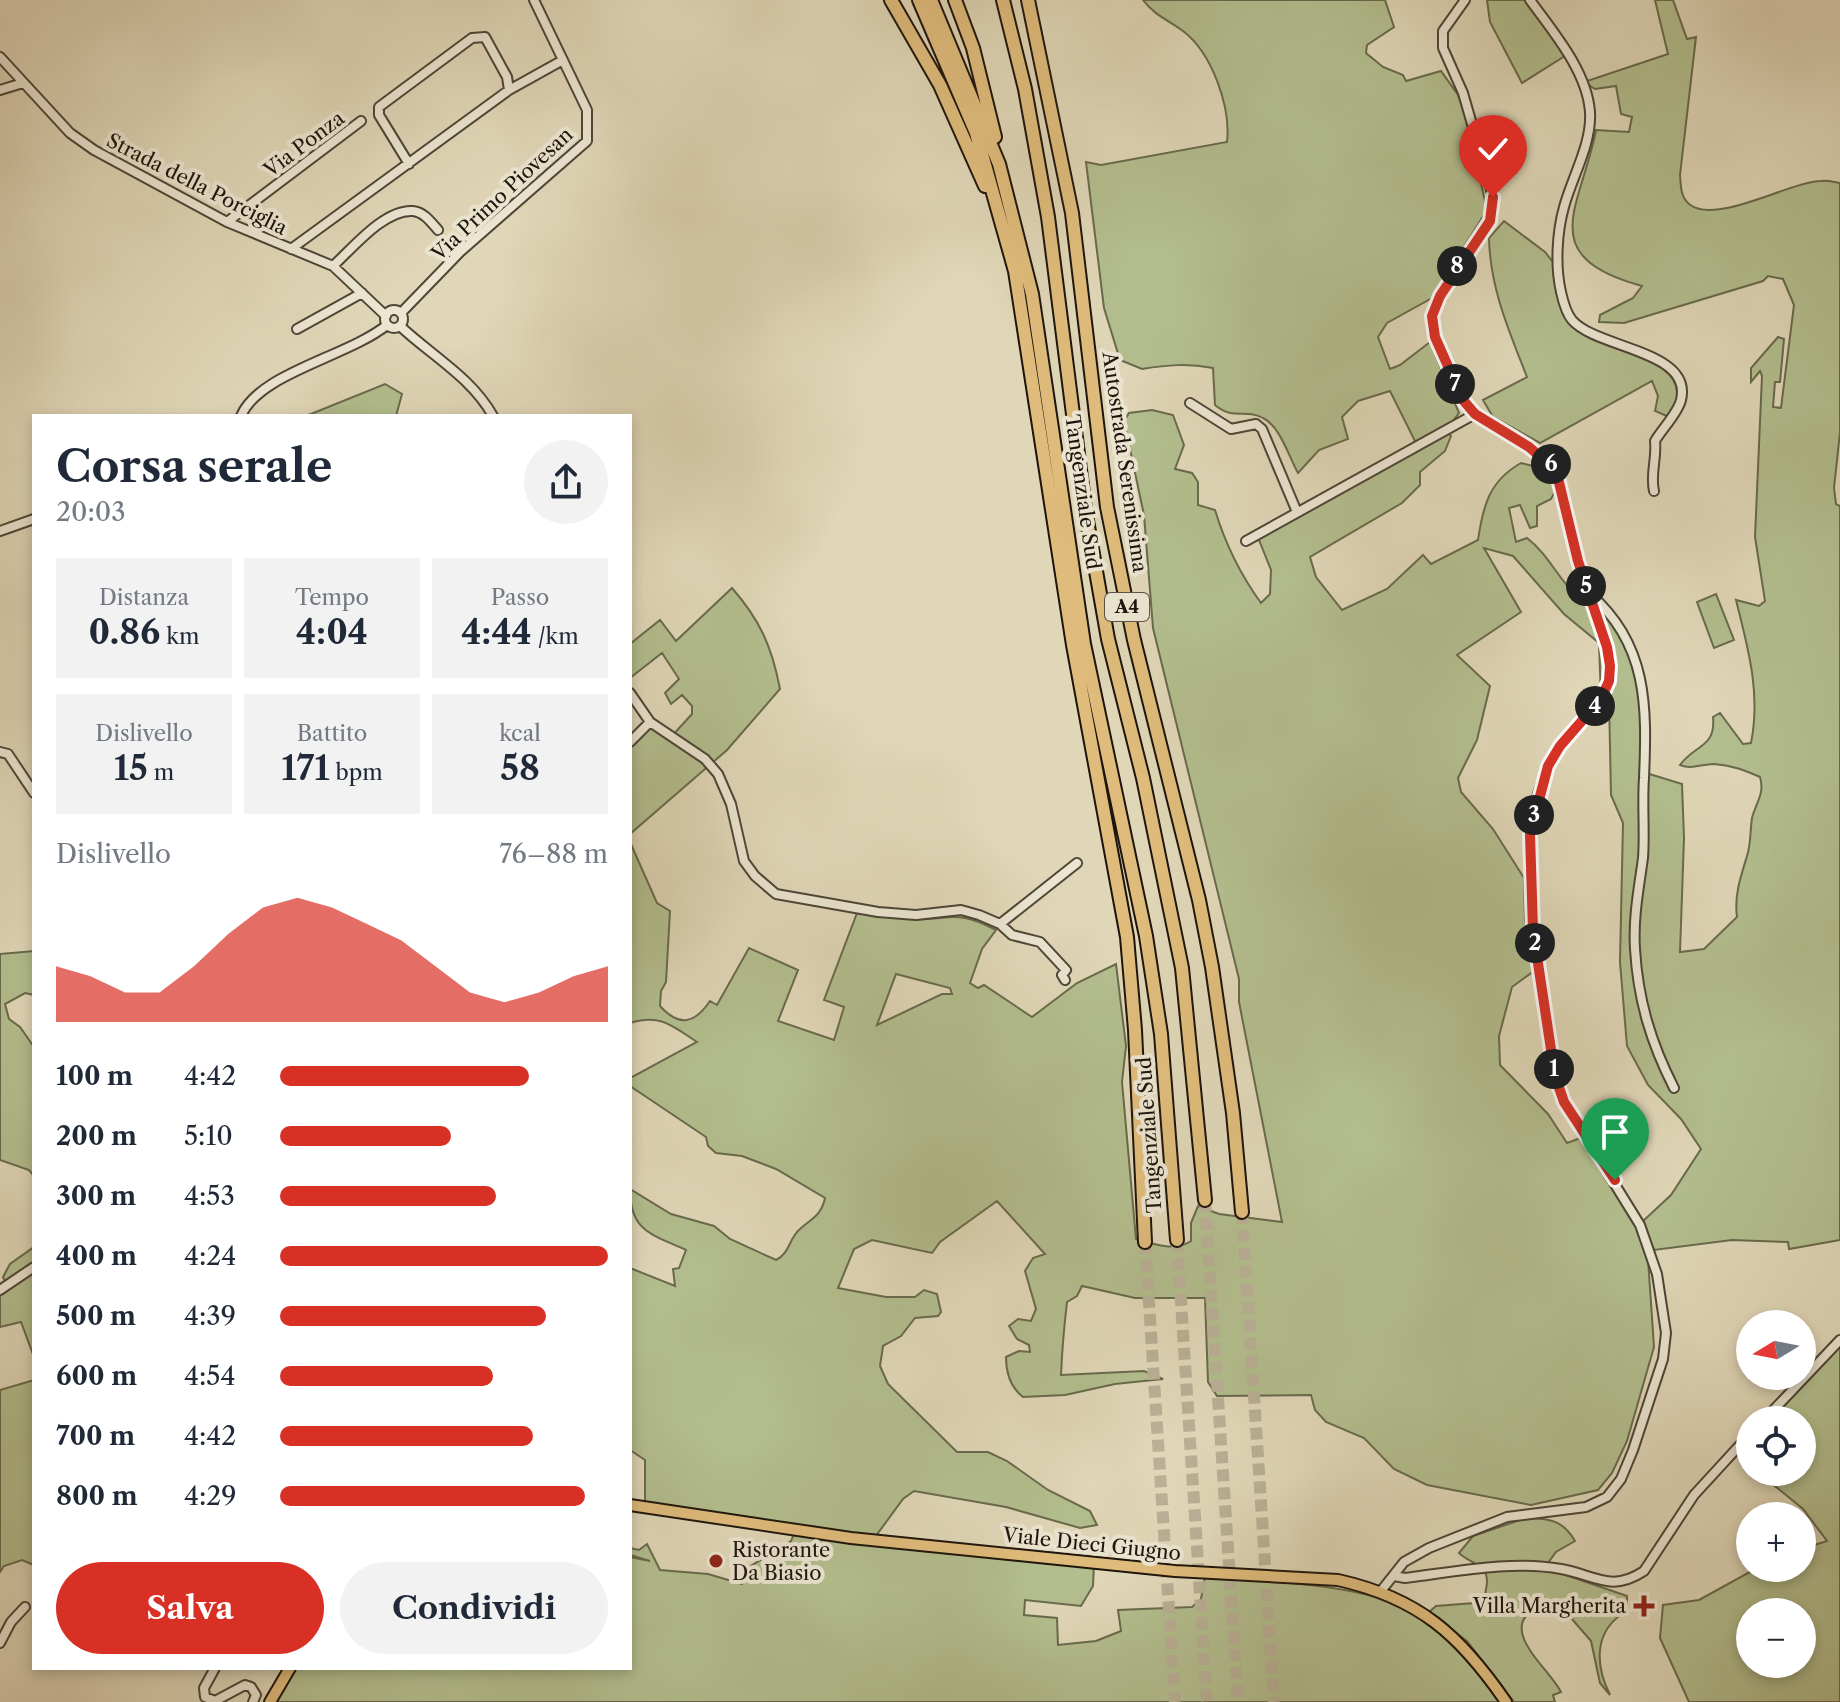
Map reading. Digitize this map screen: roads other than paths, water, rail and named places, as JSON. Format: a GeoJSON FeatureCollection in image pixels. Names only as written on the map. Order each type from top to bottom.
{"type":"FeatureCollection","features":[{"type":"Feature","properties":{"kind":"highway"},"geometry":{"type":"LineString","coordinates":[[891,0],[967,140],[1009,243]]}},
{"type":"Feature","properties":{"kind":"highway","name":"Tangenziale Sud"},"geometry":{"type":"LineString","coordinates":[[919,0],[976,133],[1009,243],[1031,358],[1073,645],[1127,937],[1135,1030],[1145,1242]]}},
{"type":"Feature","properties":{"kind":"highway","name":"Tangenziale Sud"},"geometry":{"type":"LineString","coordinates":[[931,0],[999,164],[1032,294],[1084,644],[1146,936],[1167,1092],[1177,1240]]}},
{"type":"Feature","properties":{"kind":"highway"},"geometry":{"type":"LineString","coordinates":[[955,0],[989,104],[999,164]]}},
{"type":"Feature","properties":{"kind":"highway","name":"A4"},"geometry":{"type":"LineString","coordinates":[[1003,0],[1025,89],[1048,217],[1085,509],[1108,639],[1143,778],[1182,968],[1205,1200]]}},
{"type":"Feature","properties":{"kind":"highway","name":"Autostrada Serenissima"},"geometry":{"type":"LineString","coordinates":[[1028,0],[1072,213],[1110,522],[1134,640],[1199,900],[1212,967],[1233,1113],[1242,1212]]}},
{"type":"Feature","properties":{"kind":"main road","name":"Viale Dieci Giugno"},"geometry":{"type":"LineString","coordinates":[[632,1505],[851,1538],[1175,1571],[1338,1580],[1381,1591],[1444,1626],[1482,1667],[1506,1702]]}},
{"type":"Feature","properties":{"kind":"main road"},"geometry":{"type":"LineString","coordinates":[[270,1702],[289,1670]]}},
{"type":"Feature","properties":{"kind":"street","name":"Via Primo Piovesan"},"geometry":{"type":"LineString","coordinates":[[401,313],[460,252],[587,141],[589,119],[534,0]]}},
{"type":"Feature","properties":{"kind":"street"},"geometry":{"type":"LineString","coordinates":[[1381,1591],[1412,1556],[1507,1517],[1586,1507],[1607,1497],[1621,1479],[1663,1359],[1666,1333],[1657,1274],[1640,1225],[1564,1102],[1555,1076],[1533,930],[1530,834],[1538,794],[1560,746],[1601,699],[1609,681],[1607,647],[1588,593],[1556,470],[1529,447],[1475,414],[1463,400],[1445,361],[1432,316],[1440,296],[1490,221],[1492,210],[1493,197],[1463,93],[1443,48],[1443,31],[1465,0]]}},
{"type":"Feature","properties":{"kind":"street"},"geometry":{"type":"LineString","coordinates":[[1530,0],[1568,54],[1579,76],[1590,113],[1583,153],[1563,209],[1557,267],[1561,293],[1570,318],[1582,329],[1669,366],[1682,381],[1681,402],[1655,441],[1657,460],[1651,477],[1654,491]]}},
{"type":"Feature","properties":{"kind":"street"},"geometry":{"type":"LineString","coordinates":[[405,167],[377,110],[385,101],[477,35],[488,39],[507,77],[509,90]]}},
{"type":"Feature","properties":{"kind":"street","name":"Strada della Porciglia"},"geometry":{"type":"LineString","coordinates":[[0,57],[70,133],[94,150],[227,222],[333,266],[386,321]]}},
{"type":"Feature","properties":{"kind":"street"},"geometry":{"type":"LineString","coordinates":[[291,249],[509,90],[563,60]]}},
{"type":"Feature","properties":{"kind":"street"},"geometry":{"type":"LineString","coordinates":[[507,77],[527,78]]}},
{"type":"Feature","properties":{"kind":"street"},"geometry":{"type":"LineString","coordinates":[[0,90],[23,83]]}},
{"type":"Feature","properties":{"kind":"street","name":"Via Ponza"},"geometry":{"type":"LineString","coordinates":[[227,222],[361,121]]}},
{"type":"Feature","properties":{"kind":"street"},"geometry":{"type":"LineString","coordinates":[[333,266],[390,217],[412,211],[426,216],[438,230]]}},
{"type":"Feature","properties":{"kind":"street"},"geometry":{"type":"LineString","coordinates":[[297,329],[362,293]]}},
{"type":"Feature","properties":{"kind":"street"},"geometry":{"type":"LineString","coordinates":[[242,414],[251,396],[269,383],[319,363],[386,321],[392,310],[401,313],[400,326]]}},
{"type":"Feature","properties":{"kind":"street"},"geometry":{"type":"LineString","coordinates":[[386,321],[393,328],[400,326]]}},
{"type":"Feature","properties":{"kind":"street"},"geometry":{"type":"LineString","coordinates":[[400,326],[446,363],[484,401],[492,414]]}},
{"type":"Feature","properties":{"kind":"street"},"geometry":{"type":"LineString","coordinates":[[1190,403],[1231,429],[1256,424],[1262,429],[1297,512]]}},
{"type":"Feature","properties":{"kind":"street"},"geometry":{"type":"LineString","coordinates":[[1246,541],[1475,414]]}},
{"type":"Feature","properties":{"kind":"street"},"geometry":{"type":"LineString","coordinates":[[0,531],[32,520]]}},
{"type":"Feature","properties":{"kind":"street"},"geometry":{"type":"LineString","coordinates":[[1588,593],[1612,614],[1626,634],[1637,662],[1646,731],[1645,829],[1636,902],[1635,948],[1643,1013],[1674,1088]]}},
{"type":"Feature","properties":{"kind":"street"},"geometry":{"type":"LineString","coordinates":[[632,696],[650,722],[705,759],[718,774],[731,804],[744,861],[755,876],[776,894],[878,912],[916,915],[961,910],[1000,924],[1012,935],[1040,942],[1066,970],[1062,975],[1065,980]]}},
{"type":"Feature","properties":{"kind":"street"},"geometry":{"type":"LineString","coordinates":[[632,740],[650,722]]}},
{"type":"Feature","properties":{"kind":"street"},"geometry":{"type":"LineString","coordinates":[[0,752],[8,754],[32,790]]}},
{"type":"Feature","properties":{"kind":"street"},"geometry":{"type":"LineString","coordinates":[[1000,924],[1077,863]]}},
{"type":"Feature","properties":{"kind":"street"},"geometry":{"type":"LineString","coordinates":[[0,1290],[32,1268]]}},
{"type":"Feature","properties":{"kind":"street"},"geometry":{"type":"LineString","coordinates":[[1777,1406],[1840,1340]]}},
{"type":"Feature","properties":{"kind":"street"},"geometry":{"type":"LineString","coordinates":[[1394,1576],[1405,1578],[1525,1566],[1562,1569],[1614,1584],[1631,1579],[1644,1571],[1712,1474],[1736,1449]]}},
{"type":"Feature","properties":{"kind":"street"},"geometry":{"type":"LineString","coordinates":[[0,1643],[11,1622],[25,1607]]}},
{"type":"Feature","properties":{"kind":"street"},"geometry":{"type":"LineString","coordinates":[[214,1670],[204,1688],[205,1697],[215,1701],[245,1685],[251,1687],[256,1695],[253,1702]]}},
{"type":"Feature","properties":{"kind":"tunnel"},"geometry":{"type":"LineString","coordinates":[[1205,1200],[1238,1702]]}},
{"type":"Feature","properties":{"kind":"tunnel"},"geometry":{"type":"LineString","coordinates":[[1242,1212],[1274,1702]]}},
{"type":"Feature","properties":{"kind":"tunnel"},"geometry":{"type":"LineString","coordinates":[[1177,1240],[1207,1702]]}},
{"type":"Feature","properties":{"kind":"tunnel"},"geometry":{"type":"LineString","coordinates":[[1145,1242],[1175,1702]]}},
{"type":"Feature","properties":{"kind":"place","name":"Ristorante Da Biasio"},"geometry":{"type":"Point","coordinates":[716,1561]}},
{"type":"Feature","properties":{"kind":"place","name":"Villa Margherita"},"geometry":{"type":"Point","coordinates":[1644,1606]}}]}
